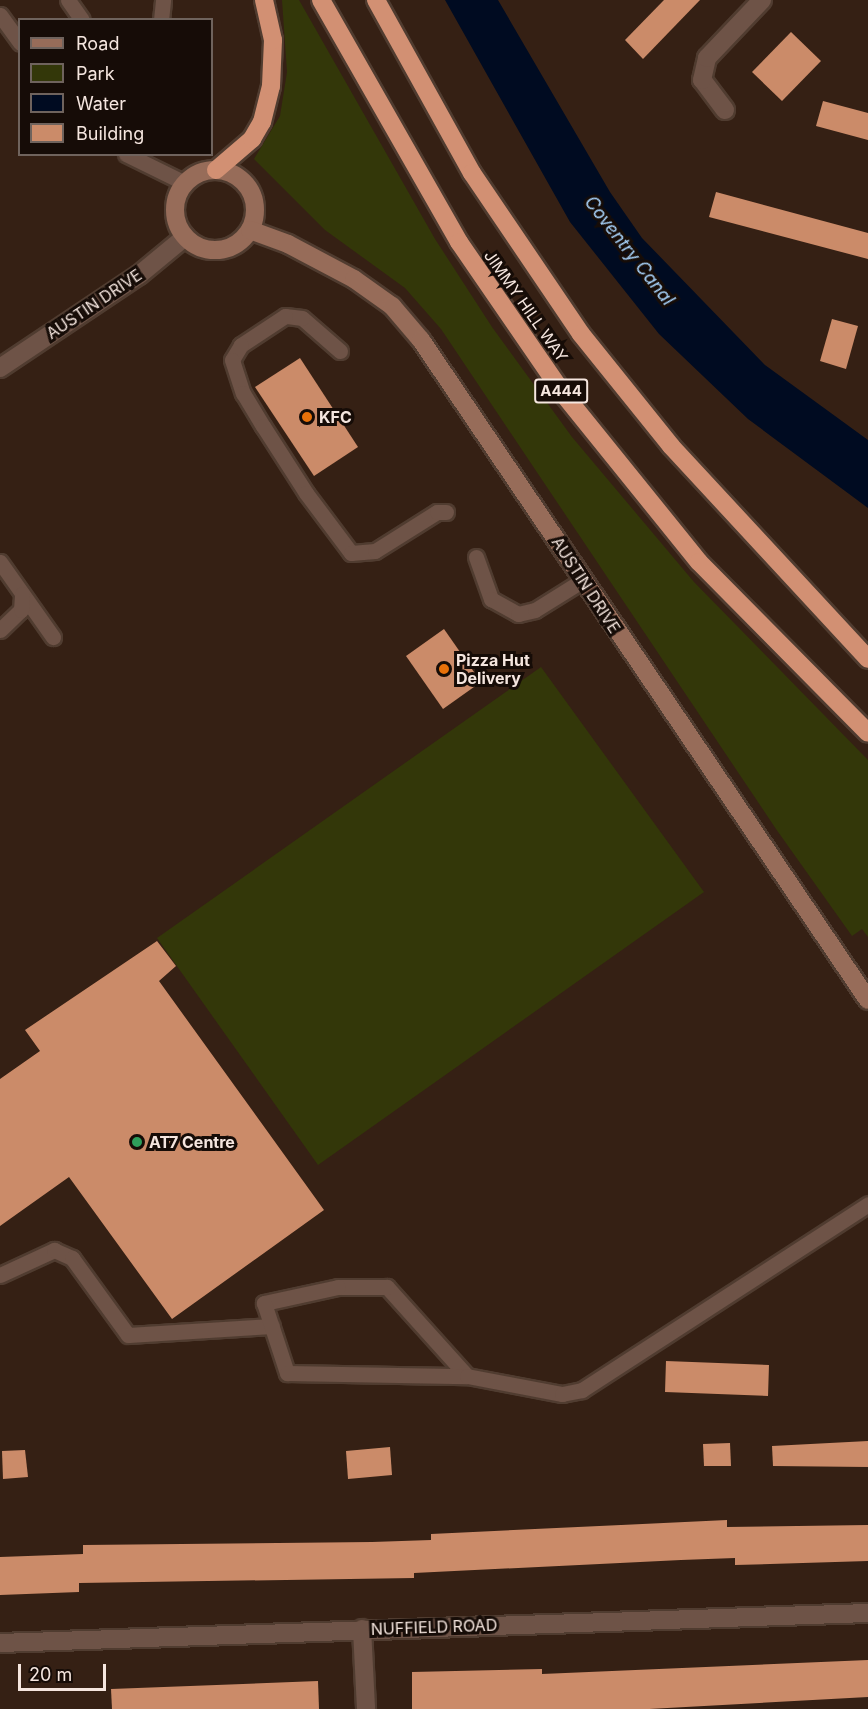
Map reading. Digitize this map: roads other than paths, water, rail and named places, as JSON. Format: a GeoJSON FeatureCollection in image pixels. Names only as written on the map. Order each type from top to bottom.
{"type":"FeatureCollection","features":[{"type":"Feature","properties":{"kind":"highway"},"geometry":{"type":"LineString","coordinates":[[216,170],[252,139],[262,122],[271,86],[273,40],[264,0]]}},
{"type":"Feature","properties":{"kind":"highway","name":"JIMMY HILL WAY"},"geometry":{"type":"LineString","coordinates":[[321,0],[378,106],[477,272],[565,396],[699,562],[868,733]]}},
{"type":"Feature","properties":{"kind":"highway","name":"JIMMY HILL WAY"},"geometry":{"type":"LineString","coordinates":[[376,0],[472,173],[581,334],[671,446],[868,659]]}},
{"type":"Feature","properties":{"kind":"street"},"geometry":{"type":"LineString","coordinates":[[725,110],[702,80],[707,58],[762,0]]}},
{"type":"Feature","properties":{"kind":"street"},"geometry":{"type":"LineString","coordinates":[[216,170],[243,181],[251,193],[255,207],[250,230],[229,248],[216,251],[205,250],[185,237],[176,220],[175,205],[185,183],[200,172],[216,170]]}},
{"type":"Feature","properties":{"kind":"street","name":"AUSTIN DRIVE"},"geometry":{"type":"LineString","coordinates":[[250,230],[288,244],[344,274],[392,306],[421,340],[868,1000]]}},
{"type":"Feature","properties":{"kind":"street","name":"AUSTIN DRIVE"},"geometry":{"type":"LineString","coordinates":[[0,368],[139,275],[185,237]]}},
{"type":"Feature","properties":{"kind":"street","name":"NUFFIELD ROAD"},"geometry":{"type":"LineString","coordinates":[[0,1643],[868,1612]]}},
{"type":"Feature","properties":{"kind":"street"},"geometry":{"type":"LineString","coordinates":[[362,1629],[366,1709]]}},
{"type":"Feature","properties":{"kind":"lane"},"geometry":{"type":"LineString","coordinates":[[68,0],[81,18]]}},
{"type":"Feature","properties":{"kind":"lane"},"geometry":{"type":"LineString","coordinates":[[161,18],[163,0]]}},
{"type":"Feature","properties":{"kind":"lane"},"geometry":{"type":"LineString","coordinates":[[0,15],[18,40]]}},
{"type":"Feature","properties":{"kind":"lane"},"geometry":{"type":"LineString","coordinates":[[130,156],[185,183]]}},
{"type":"Feature","properties":{"kind":"lane"},"geometry":{"type":"LineString","coordinates":[[340,351],[302,318],[285,316],[241,345],[232,360],[243,393],[263,426],[306,493],[351,553],[375,551],[437,512],[446,512]]}},
{"type":"Feature","properties":{"kind":"lane"},"geometry":{"type":"LineString","coordinates":[[476,557],[491,599],[518,614],[535,610],[583,580]]}},
{"type":"Feature","properties":{"kind":"lane"},"geometry":{"type":"LineString","coordinates":[[0,562],[53,637]]}},
{"type":"Feature","properties":{"kind":"lane"},"geometry":{"type":"LineString","coordinates":[[0,630],[21,610],[22,594]]}},
{"type":"Feature","properties":{"kind":"lane"},"geometry":{"type":"LineString","coordinates":[[467,1376],[387,1287],[338,1287],[264,1303],[287,1373],[467,1376],[562,1394],[582,1390],[868,1204]]}},
{"type":"Feature","properties":{"kind":"lane"},"geometry":{"type":"LineString","coordinates":[[0,1275],[54,1250],[72,1258],[128,1335],[272,1326]]}},
{"type":"Feature","properties":{"kind":"water","name":"Coventry Canal"},"geometry":{"type":"Polygon","coordinates":[[[445,0],[498,0],[610,192],[642,238],[765,365],[868,440],[868,508],[748,419],[659,334],[570,222],[445,0]]]}},
{"type":"Feature","properties":{"kind":"place","name":"KFC"},"geometry":{"type":"Point","coordinates":[307,417]}},
{"type":"Feature","properties":{"kind":"place","name":"Pizza Hut Delivery"},"geometry":{"type":"Point","coordinates":[444,669]}},
{"type":"Feature","properties":{"kind":"place","name":"AT7 Centre"},"geometry":{"type":"Point","coordinates":[137,1142]}}]}
